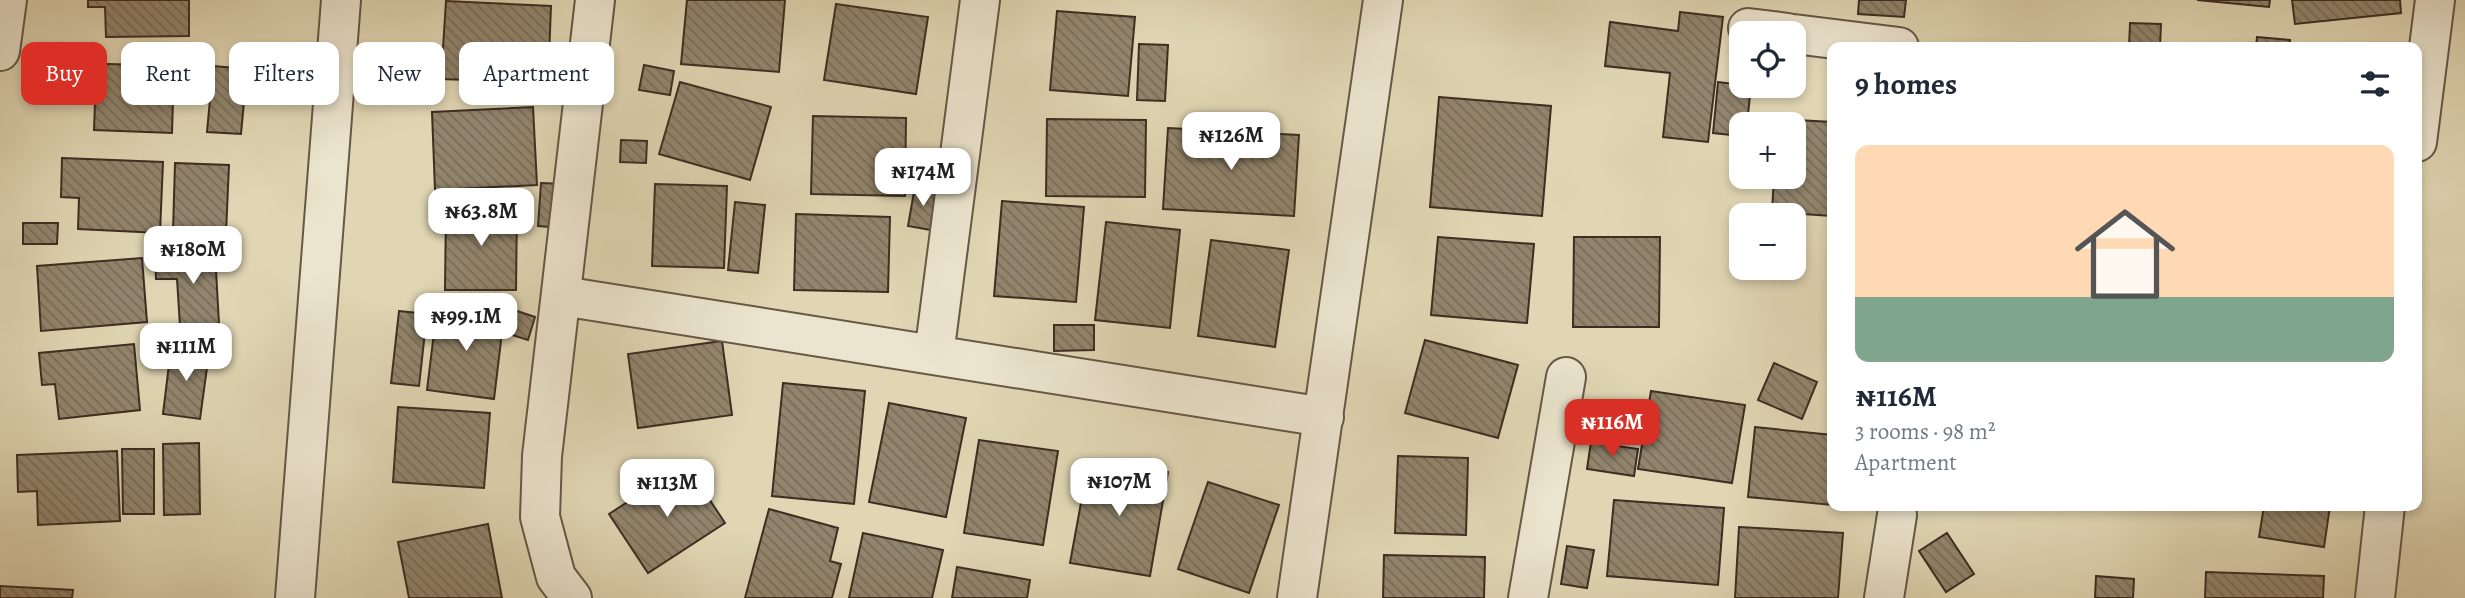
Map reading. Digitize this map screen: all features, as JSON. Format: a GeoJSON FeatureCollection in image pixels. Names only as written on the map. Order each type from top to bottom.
{"type":"FeatureCollection","features":[{"type":"Feature","properties":{"kind":"street"},"geometry":{"type":"LineString","coordinates":[[0,51],[7,0]]}},
{"type":"Feature","properties":{"kind":"street"},"geometry":{"type":"LineString","coordinates":[[295,598],[341,0]]}},
{"type":"Feature","properties":{"kind":"street"},"geometry":{"type":"LineString","coordinates":[[572,598],[556,577],[540,517],[542,456],[595,0]]}},
{"type":"Feature","properties":{"kind":"street"},"geometry":{"type":"LineString","coordinates":[[934,355],[980,0]]}},
{"type":"Feature","properties":{"kind":"street"},"geometry":{"type":"LineString","coordinates":[[1297,598],[1383,0]]}},
{"type":"Feature","properties":{"kind":"street"},"geometry":{"type":"LineString","coordinates":[[2422,90],[2435,0]]}},
{"type":"Feature","properties":{"kind":"street"},"geometry":{"type":"LineString","coordinates":[[1806,35],[1859,42]]}},
{"type":"Feature","properties":{"kind":"street"},"geometry":{"type":"LineString","coordinates":[[562,296],[1324,417]]}},
{"type":"Feature","properties":{"kind":"street"},"geometry":{"type":"LineString","coordinates":[[1528,598],[1566,377]]}},
{"type":"Feature","properties":{"kind":"street"},"geometry":{"type":"LineString","coordinates":[[2375,598],[2384,511]]}},
{"type":"Feature","properties":{"kind":"street"},"geometry":{"type":"LineString","coordinates":[[1884,598],[1897,515]]}},
{"type":"Feature","properties":{"kind":"building"},"geometry":{"type":"Polygon","coordinates":[[[88,0],[189,0],[189,36],[106,37],[105,7],[88,7],[88,0]]]}},
{"type":"Feature","properties":{"kind":"building"},"geometry":{"type":"Polygon","coordinates":[[[687,0],[785,0],[779,72],[681,64],[687,0]]]}},
{"type":"Feature","properties":{"kind":"building"},"geometry":{"type":"Polygon","coordinates":[[[1859,0],[1906,0],[1904,17],[1858,14],[1859,0]]]}},
{"type":"Feature","properties":{"kind":"building"},"geometry":{"type":"Polygon","coordinates":[[[2197,0],[2270,0],[2269,7],[2197,0]]]}},
{"type":"Feature","properties":{"kind":"building"},"geometry":{"type":"Polygon","coordinates":[[[2292,0],[2400,0],[2401,13],[2295,24],[2292,0]]]}},
{"type":"Feature","properties":{"kind":"building"},"geometry":{"type":"Polygon","coordinates":[[[446,1],[551,6],[550,42],[459,42],[459,80],[445,79],[443,42],[446,1]]]}},
{"type":"Feature","properties":{"kind":"building"},"geometry":{"type":"Polygon","coordinates":[[[836,4],[928,17],[916,94],[824,80],[836,4]]]}},
{"type":"Feature","properties":{"kind":"building"},"geometry":{"type":"Polygon","coordinates":[[[1057,11],[1135,17],[1128,96],[1050,90],[1057,11]]]}},
{"type":"Feature","properties":{"kind":"building"},"geometry":{"type":"Polygon","coordinates":[[[1680,12],[1723,17],[1708,142],[1663,137],[1670,73],[1605,66],[1610,22],[1678,31],[1680,12]]]}},
{"type":"Feature","properties":{"kind":"building"},"geometry":{"type":"Polygon","coordinates":[[[2130,23],[2161,24],[2160,42],[2129,42],[2130,23]]]}},
{"type":"Feature","properties":{"kind":"building"},"geometry":{"type":"Polygon","coordinates":[[[2257,37],[2290,40],[2290,42],[2256,42],[2257,37]]]}},
{"type":"Feature","properties":{"kind":"building"},"geometry":{"type":"Polygon","coordinates":[[[1139,44],[1168,45],[1165,101],[1137,100],[1139,44]]]}},
{"type":"Feature","properties":{"kind":"building"},"geometry":{"type":"Polygon","coordinates":[[[107,64],[121,64],[121,105],[173,105],[172,133],[94,130],[95,105],[107,105],[107,64]]]}},
{"type":"Feature","properties":{"kind":"building"},"geometry":{"type":"Polygon","coordinates":[[[644,65],[674,71],[670,95],[639,90],[644,65]]]}},
{"type":"Feature","properties":{"kind":"building"},"geometry":{"type":"Polygon","coordinates":[[[215,66],[229,67],[229,105],[244,105],[241,134],[207,132],[209,105],[215,105],[215,66]]]}},
{"type":"Feature","properties":{"kind":"building"},"geometry":{"type":"Polygon","coordinates":[[[680,82],[771,107],[750,180],[659,154],[680,82]]]}},
{"type":"Feature","properties":{"kind":"building"},"geometry":{"type":"Polygon","coordinates":[[[1718,82],[1729,83],[1729,98],[1750,98],[1748,112],[1729,112],[1729,135],[1713,133],[1718,82]]]}},
{"type":"Feature","properties":{"kind":"building"},"geometry":{"type":"Polygon","coordinates":[[[1439,97],[1551,106],[1542,216],[1430,207],[1439,97]]]}},
{"type":"Feature","properties":{"kind":"building"},"geometry":{"type":"Polygon","coordinates":[[[533,107],[537,185],[435,190],[432,112],[533,107]]]}},
{"type":"Feature","properties":{"kind":"building"},"geometry":{"type":"Polygon","coordinates":[[[813,116],[906,118],[905,196],[811,194],[813,116]]]}},
{"type":"Feature","properties":{"kind":"building"},"geometry":{"type":"Polygon","coordinates":[[[1047,119],[1146,120],[1145,197],[1046,196],[1047,119]]]}},
{"type":"Feature","properties":{"kind":"building"},"geometry":{"type":"Polygon","coordinates":[[[1806,121],[1827,122],[1827,216],[1806,214],[1806,203],[1773,203],[1773,189],[1806,189],[1806,121]]]}},
{"type":"Feature","properties":{"kind":"building"},"geometry":{"type":"Polygon","coordinates":[[[1168,128],[1299,135],[1294,216],[1163,209],[1168,128]]]}},
{"type":"Feature","properties":{"kind":"building"},"geometry":{"type":"Polygon","coordinates":[[[621,140],[647,141],[646,163],[620,162],[621,140]]]}},
{"type":"Feature","properties":{"kind":"building"},"geometry":{"type":"Polygon","coordinates":[[[62,158],[163,162],[160,233],[78,229],[79,198],[61,197],[62,158]]]}},
{"type":"Feature","properties":{"kind":"building"},"geometry":{"type":"Polygon","coordinates":[[[175,163],[229,165],[226,233],[173,231],[175,163]]]}},
{"type":"Feature","properties":{"kind":"building"},"geometry":{"type":"Polygon","coordinates":[[[541,183],[565,184],[562,228],[538,226],[541,183]]]}},
{"type":"Feature","properties":{"kind":"building"},"geometry":{"type":"Polygon","coordinates":[[[655,184],[727,186],[724,268],[652,266],[655,184]]]}},
{"type":"Feature","properties":{"kind":"building"},"geometry":{"type":"Polygon","coordinates":[[[915,186],[938,190],[931,230],[908,226],[915,186]]]}},
{"type":"Feature","properties":{"kind":"building"},"geometry":{"type":"Polygon","coordinates":[[[1002,201],[1084,207],[1076,302],[994,296],[1002,201]]]}},
{"type":"Feature","properties":{"kind":"building"},"geometry":{"type":"Polygon","coordinates":[[[735,202],[765,205],[758,273],[728,270],[735,202]]]}},
{"type":"Feature","properties":{"kind":"building"},"geometry":{"type":"Polygon","coordinates":[[[446,207],[517,207],[516,290],[445,290],[446,207]]]}},
{"type":"Feature","properties":{"kind":"building"},"geometry":{"type":"Polygon","coordinates":[[[796,214],[890,217],[888,292],[794,290],[796,214]]]}},
{"type":"Feature","properties":{"kind":"building"},"geometry":{"type":"Polygon","coordinates":[[[1106,222],[1180,230],[1170,328],[1095,320],[1106,222]]]}},
{"type":"Feature","properties":{"kind":"building"},"geometry":{"type":"Polygon","coordinates":[[[23,223],[58,223],[57,244],[23,244],[23,223]]]}},
{"type":"Feature","properties":{"kind":"building"},"geometry":{"type":"Polygon","coordinates":[[[1438,237],[1534,244],[1527,323],[1431,315],[1438,237]]]}},
{"type":"Feature","properties":{"kind":"building"},"geometry":{"type":"Polygon","coordinates":[[[1574,237],[1660,237],[1659,327],[1573,327],[1574,237]]]}},
{"type":"Feature","properties":{"kind":"building"},"geometry":{"type":"Polygon","coordinates":[[[1211,240],[1289,250],[1275,347],[1198,336],[1211,240]]]}},
{"type":"Feature","properties":{"kind":"building"},"geometry":{"type":"Polygon","coordinates":[[[215,252],[219,324],[180,326],[177,279],[156,279],[155,255],[215,252]]]}},
{"type":"Feature","properties":{"kind":"building"},"geometry":{"type":"Polygon","coordinates":[[[142,258],[147,322],[41,331],[37,266],[142,258]]]}},
{"type":"Feature","properties":{"kind":"building"},"geometry":{"type":"Polygon","coordinates":[[[437,308],[504,316],[494,399],[427,390],[437,308]]]}},
{"type":"Feature","properties":{"kind":"building"},"geometry":{"type":"Polygon","coordinates":[[[511,309],[535,317],[528,340],[503,332],[511,309]]]}},
{"type":"Feature","properties":{"kind":"building"},"geometry":{"type":"Polygon","coordinates":[[[399,311],[427,314],[419,386],[391,383],[399,311]]]}},
{"type":"Feature","properties":{"kind":"building"},"geometry":{"type":"Polygon","coordinates":[[[1054,325],[1094,325],[1094,350],[1054,351],[1054,325]]]}},
{"type":"Feature","properties":{"kind":"building"},"geometry":{"type":"Polygon","coordinates":[[[1425,340],[1518,365],[1498,438],[1405,413],[1425,340]]]}},
{"type":"Feature","properties":{"kind":"building"},"geometry":{"type":"Polygon","coordinates":[[[722,341],[732,415],[638,428],[628,354],[722,341]]]}},
{"type":"Feature","properties":{"kind":"building"},"geometry":{"type":"Polygon","coordinates":[[[134,344],[140,410],[59,419],[55,384],[42,385],[39,353],[134,344]]]}},
{"type":"Feature","properties":{"kind":"building"},"geometry":{"type":"Polygon","coordinates":[[[171,348],[209,353],[200,419],[163,414],[171,348]]]}},
{"type":"Feature","properties":{"kind":"building"},"geometry":{"type":"Polygon","coordinates":[[[1774,363],[1817,382],[1802,419],[1758,400],[1774,363]]]}},
{"type":"Feature","properties":{"kind":"building"},"geometry":{"type":"Polygon","coordinates":[[[783,383],[865,391],[854,504],[772,496],[783,383]]]}},
{"type":"Feature","properties":{"kind":"building"},"geometry":{"type":"Polygon","coordinates":[[[1651,391],[1745,405],[1732,483],[1638,469],[1651,391]]]}},
{"type":"Feature","properties":{"kind":"building"},"geometry":{"type":"Polygon","coordinates":[[[889,403],[966,418],[946,517],[869,502],[889,403]]]}},
{"type":"Feature","properties":{"kind":"building"},"geometry":{"type":"Polygon","coordinates":[[[398,407],[490,413],[484,488],[393,482],[398,407]]]}},
{"type":"Feature","properties":{"kind":"building"},"geometry":{"type":"Polygon","coordinates":[[[1755,427],[1827,434],[1827,505],[1748,497],[1755,427]]]}},
{"type":"Feature","properties":{"kind":"building"},"geometry":{"type":"Polygon","coordinates":[[[979,440],[1058,451],[1043,545],[964,533],[979,440]]]}},
{"type":"Feature","properties":{"kind":"building"},"geometry":{"type":"Polygon","coordinates":[[[1591,442],[1638,449],[1634,476],[1587,469],[1591,442]]]}},
{"type":"Feature","properties":{"kind":"building"},"geometry":{"type":"Polygon","coordinates":[[[199,443],[200,514],[164,515],[163,444],[199,443]]]}},
{"type":"Feature","properties":{"kind":"building"},"geometry":{"type":"Polygon","coordinates":[[[122,449],[154,449],[154,514],[123,514],[122,449]]]}},
{"type":"Feature","properties":{"kind":"building"},"geometry":{"type":"Polygon","coordinates":[[[117,451],[120,521],[38,525],[37,491],[18,492],[17,455],[117,451]]]}},
{"type":"Feature","properties":{"kind":"building"},"geometry":{"type":"Polygon","coordinates":[[[1398,456],[1468,458],[1466,535],[1395,533],[1398,456]]]}},
{"type":"Feature","properties":{"kind":"building"},"geometry":{"type":"Polygon","coordinates":[[[1089,459],[1168,472],[1150,576],[1070,563],[1089,459]]]}},
{"type":"Feature","properties":{"kind":"building"},"geometry":{"type":"Polygon","coordinates":[[[686,464],[725,523],[648,573],[609,514],[686,464]]]}},
{"type":"Feature","properties":{"kind":"building"},"geometry":{"type":"Polygon","coordinates":[[[1208,482],[1279,505],[1249,593],[1178,569],[1208,482]]]}},
{"type":"Feature","properties":{"kind":"building"},"geometry":{"type":"Polygon","coordinates":[[[1614,500],[1724,508],[1718,585],[1607,576],[1614,500]]]}},
{"type":"Feature","properties":{"kind":"building"},"geometry":{"type":"Polygon","coordinates":[[[769,509],[838,528],[830,561],[841,564],[832,598],[745,598],[769,509]]]}},
{"type":"Feature","properties":{"kind":"building"},"geometry":{"type":"Polygon","coordinates":[[[2263,511],[2329,511],[2324,547],[2259,537],[2263,511]]]}},
{"type":"Feature","properties":{"kind":"building"},"geometry":{"type":"Polygon","coordinates":[[[488,524],[502,598],[409,598],[398,542],[488,524]]]}},
{"type":"Feature","properties":{"kind":"building"},"geometry":{"type":"Polygon","coordinates":[[[1739,527],[1843,533],[1838,598],[1735,598],[1739,527]]]}},
{"type":"Feature","properties":{"kind":"building"},"geometry":{"type":"Polygon","coordinates":[[[863,533],[943,550],[932,598],[849,598],[863,533]]]}},
{"type":"Feature","properties":{"kind":"building"},"geometry":{"type":"Polygon","coordinates":[[[1947,533],[1974,574],[1946,592],[1919,551],[1947,533]]]}},
{"type":"Feature","properties":{"kind":"building"},"geometry":{"type":"Polygon","coordinates":[[[1567,546],[1594,550],[1587,588],[1561,584],[1567,546]]]}},
{"type":"Feature","properties":{"kind":"building"},"geometry":{"type":"Polygon","coordinates":[[[1384,555],[1485,557],[1484,598],[1383,598],[1384,555]]]}},
{"type":"Feature","properties":{"kind":"building"},"geometry":{"type":"Polygon","coordinates":[[[957,567],[1030,580],[1027,598],[952,598],[957,567]]]}},
{"type":"Feature","properties":{"kind":"building"},"geometry":{"type":"Polygon","coordinates":[[[2206,572],[2324,576],[2323,598],[2205,598],[2206,572]]]}},
{"type":"Feature","properties":{"kind":"building"},"geometry":{"type":"Polygon","coordinates":[[[2096,576],[2134,579],[2133,598],[2095,598],[2096,576]]]}},
{"type":"Feature","properties":{"kind":"building"},"geometry":{"type":"Polygon","coordinates":[[[0,586],[73,590],[72,598],[0,598],[0,586]]]}}]}
